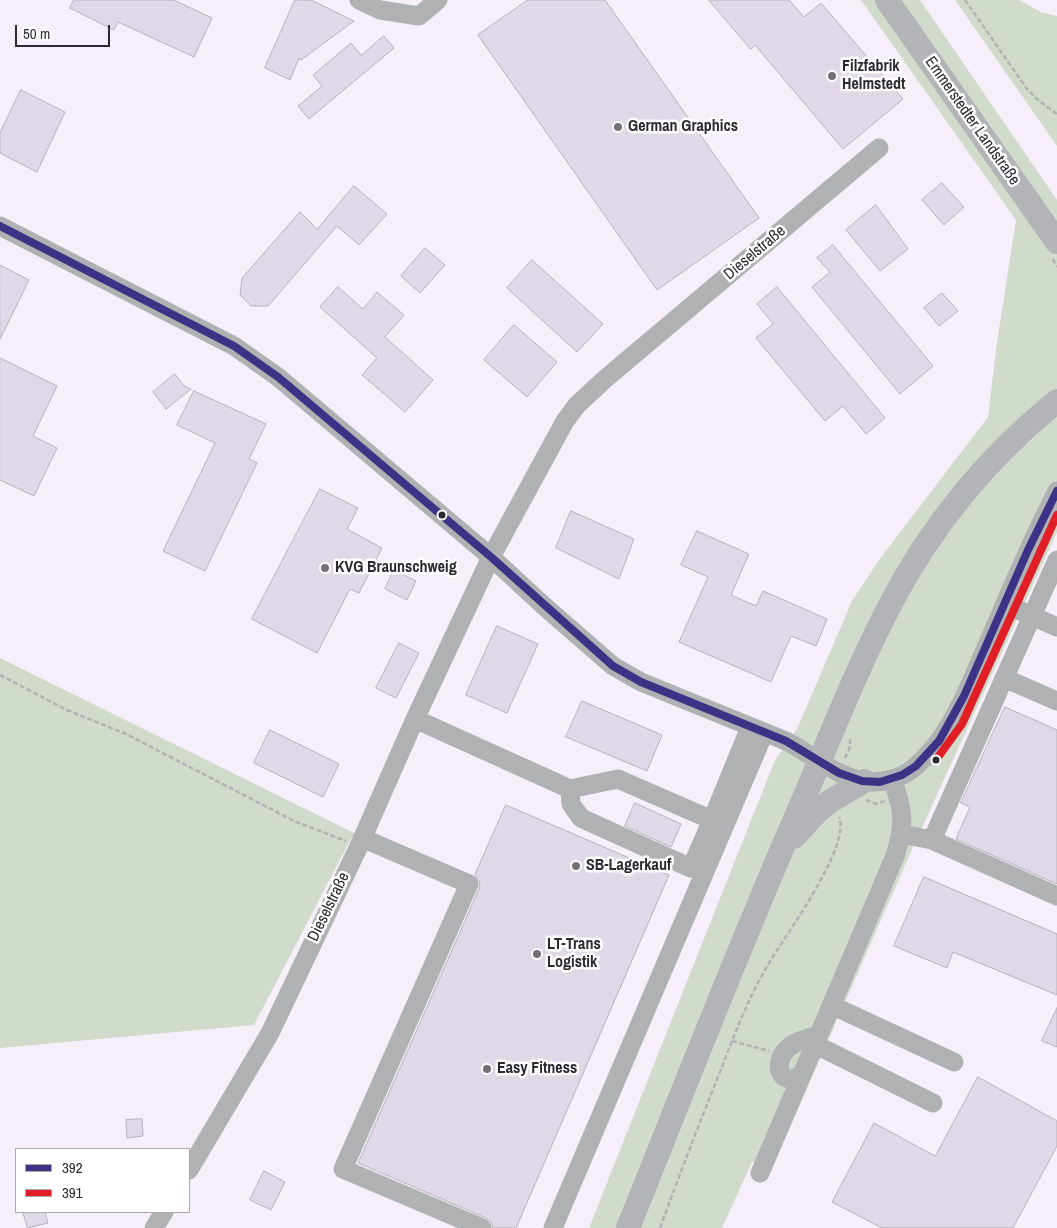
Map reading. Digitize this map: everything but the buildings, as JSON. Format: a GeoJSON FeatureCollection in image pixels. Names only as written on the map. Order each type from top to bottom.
{"type":"FeatureCollection","features":[{"type":"Feature","properties":{"kind":"main road","name":"Emmerstedter Landstraße"},"geometry":{"type":"LineString","coordinates":[[888,0],[1057,242]]}},
{"type":"Feature","properties":{"kind":"main road"},"geometry":{"type":"LineString","coordinates":[[628,1228],[782,849],[829,767],[872,642],[891,604],[927,544],[975,479],[1024,429],[1057,401]]}},
{"type":"Feature","properties":{"kind":"main road"},"geometry":{"type":"LineString","coordinates":[[782,849],[817,812],[864,781]]}},
{"type":"Feature","properties":{"kind":"street"},"geometry":{"type":"LineString","coordinates":[[359,0],[380,10],[420,16],[438,0]]}},
{"type":"Feature","properties":{"kind":"street","name":"Dieselstraße"},"geometry":{"type":"LineString","coordinates":[[190,1168],[270,1033],[491,557],[565,422],[577,406],[605,379],[879,148]]}},
{"type":"Feature","properties":{"kind":"street"},"geometry":{"type":"LineString","coordinates":[[0,226],[234,346],[278,377],[491,557],[599,655],[625,674],[798,747],[829,767],[864,781],[875,782],[892,779],[911,770],[917,766],[942,736],[964,698],[1005,604],[1056,496]]}},
{"type":"Feature","properties":{"kind":"street"},"geometry":{"type":"LineString","coordinates":[[932,840],[1057,560]]}},
{"type":"Feature","properties":{"kind":"street"},"geometry":{"type":"LineString","coordinates":[[1005,604],[1057,627]]}},
{"type":"Feature","properties":{"kind":"street"},"geometry":{"type":"LineString","coordinates":[[1004,678],[1057,701]]}},
{"type":"Feature","properties":{"kind":"street"},"geometry":{"type":"LineString","coordinates":[[415,719],[570,788],[618,780],[712,820]]}},
{"type":"Feature","properties":{"kind":"street"},"geometry":{"type":"LineString","coordinates":[[570,788],[571,804],[581,818],[691,868],[712,820],[757,730]]}},
{"type":"Feature","properties":{"kind":"street"},"geometry":{"type":"LineString","coordinates":[[553,1228],[757,730]]}},
{"type":"Feature","properties":{"kind":"street"},"geometry":{"type":"LineString","coordinates":[[760,1173],[895,856],[902,834],[902,814],[892,779]]}},
{"type":"Feature","properties":{"kind":"street"},"geometry":{"type":"LineString","coordinates":[[902,834],[932,840],[1057,896]]}},
{"type":"Feature","properties":{"kind":"street"},"geometry":{"type":"LineString","coordinates":[[360,842],[469,884],[343,1169],[482,1228]]}},
{"type":"Feature","properties":{"kind":"street"},"geometry":{"type":"LineString","coordinates":[[831,1005],[954,1062]]}},
{"type":"Feature","properties":{"kind":"street"},"geometry":{"type":"LineString","coordinates":[[802,1075],[795,1079],[787,1078],[781,1074],[778,1066],[783,1054],[790,1046],[817,1040],[933,1103]]}},
{"type":"Feature","properties":{"kind":"street"},"geometry":{"type":"LineString","coordinates":[[154,1228],[163,1213]]}},
{"type":"Feature","properties":{"kind":"path"},"geometry":{"type":"LineString","coordinates":[[965,0],[1027,88],[1038,100],[1057,114]]}},
{"type":"Feature","properties":{"kind":"path"},"geometry":{"type":"LineString","coordinates":[[0,675],[67,710],[126,734],[294,821],[360,842]]}},
{"type":"Feature","properties":{"kind":"path"},"geometry":{"type":"LineString","coordinates":[[829,767],[850,747],[850,734]]}},
{"type":"Feature","properties":{"kind":"path"},"geometry":{"type":"LineString","coordinates":[[660,1228],[738,1023],[758,982],[804,910],[833,853],[841,828],[831,801]]}},
{"type":"Feature","properties":{"kind":"path"},"geometry":{"type":"LineString","coordinates":[[732,1041],[771,1051],[790,1046]]}},
{"type":"Feature","properties":{"kind":"green space"},"geometry":{"type":"Polygon","coordinates":[[[861,0],[920,0],[1057,200],[1057,532],[914,845],[773,1166],[752,1162],[722,1228],[589,1228],[775,760],[797,729],[852,601],[879,560],[988,417],[997,342],[1016,220],[861,0]]]}},
{"type":"Feature","properties":{"kind":"green space"},"geometry":{"type":"Polygon","coordinates":[[[955,0],[1019,0],[1041,12],[1057,16],[1057,146],[955,0]]]}},
{"type":"Feature","properties":{"kind":"green space"},"geometry":{"type":"Polygon","coordinates":[[[0,658],[354,833],[254,1025],[0,1048],[0,658]]]}},
{"type":"Feature","properties":{"kind":"transit line","name":"392"},"geometry":{"type":"LineString","coordinates":[[0,226],[234,346],[278,377],[491,557],[613,666],[641,682],[786,741],[839,773],[862,781],[880,782],[902,775],[916,766],[939,741],[964,696],[1028,550],[1057,491]]}},
{"type":"Feature","properties":{"kind":"transit line","name":"391"},"geometry":{"type":"LineString","coordinates":[[936,760],[962,724],[1057,515]]}},
{"type":"Feature","properties":{"kind":"place","name":"Filzfabrik Helmstedt"},"geometry":{"type":"Point","coordinates":[832,76]}},
{"type":"Feature","properties":{"kind":"place","name":"German Graphics"},"geometry":{"type":"Point","coordinates":[618,127]}},
{"type":"Feature","properties":{"kind":"place","name":"KVG Braunschweig"},"geometry":{"type":"Point","coordinates":[325,568]}},
{"type":"Feature","properties":{"kind":"place","name":"SB-Lagerkauf"},"geometry":{"type":"Point","coordinates":[576,866]}},
{"type":"Feature","properties":{"kind":"place","name":"LT-Trans Logistik"},"geometry":{"type":"Point","coordinates":[537,954]}},
{"type":"Feature","properties":{"kind":"place","name":"Easy Fitness"},"geometry":{"type":"Point","coordinates":[487,1069]}}]}
